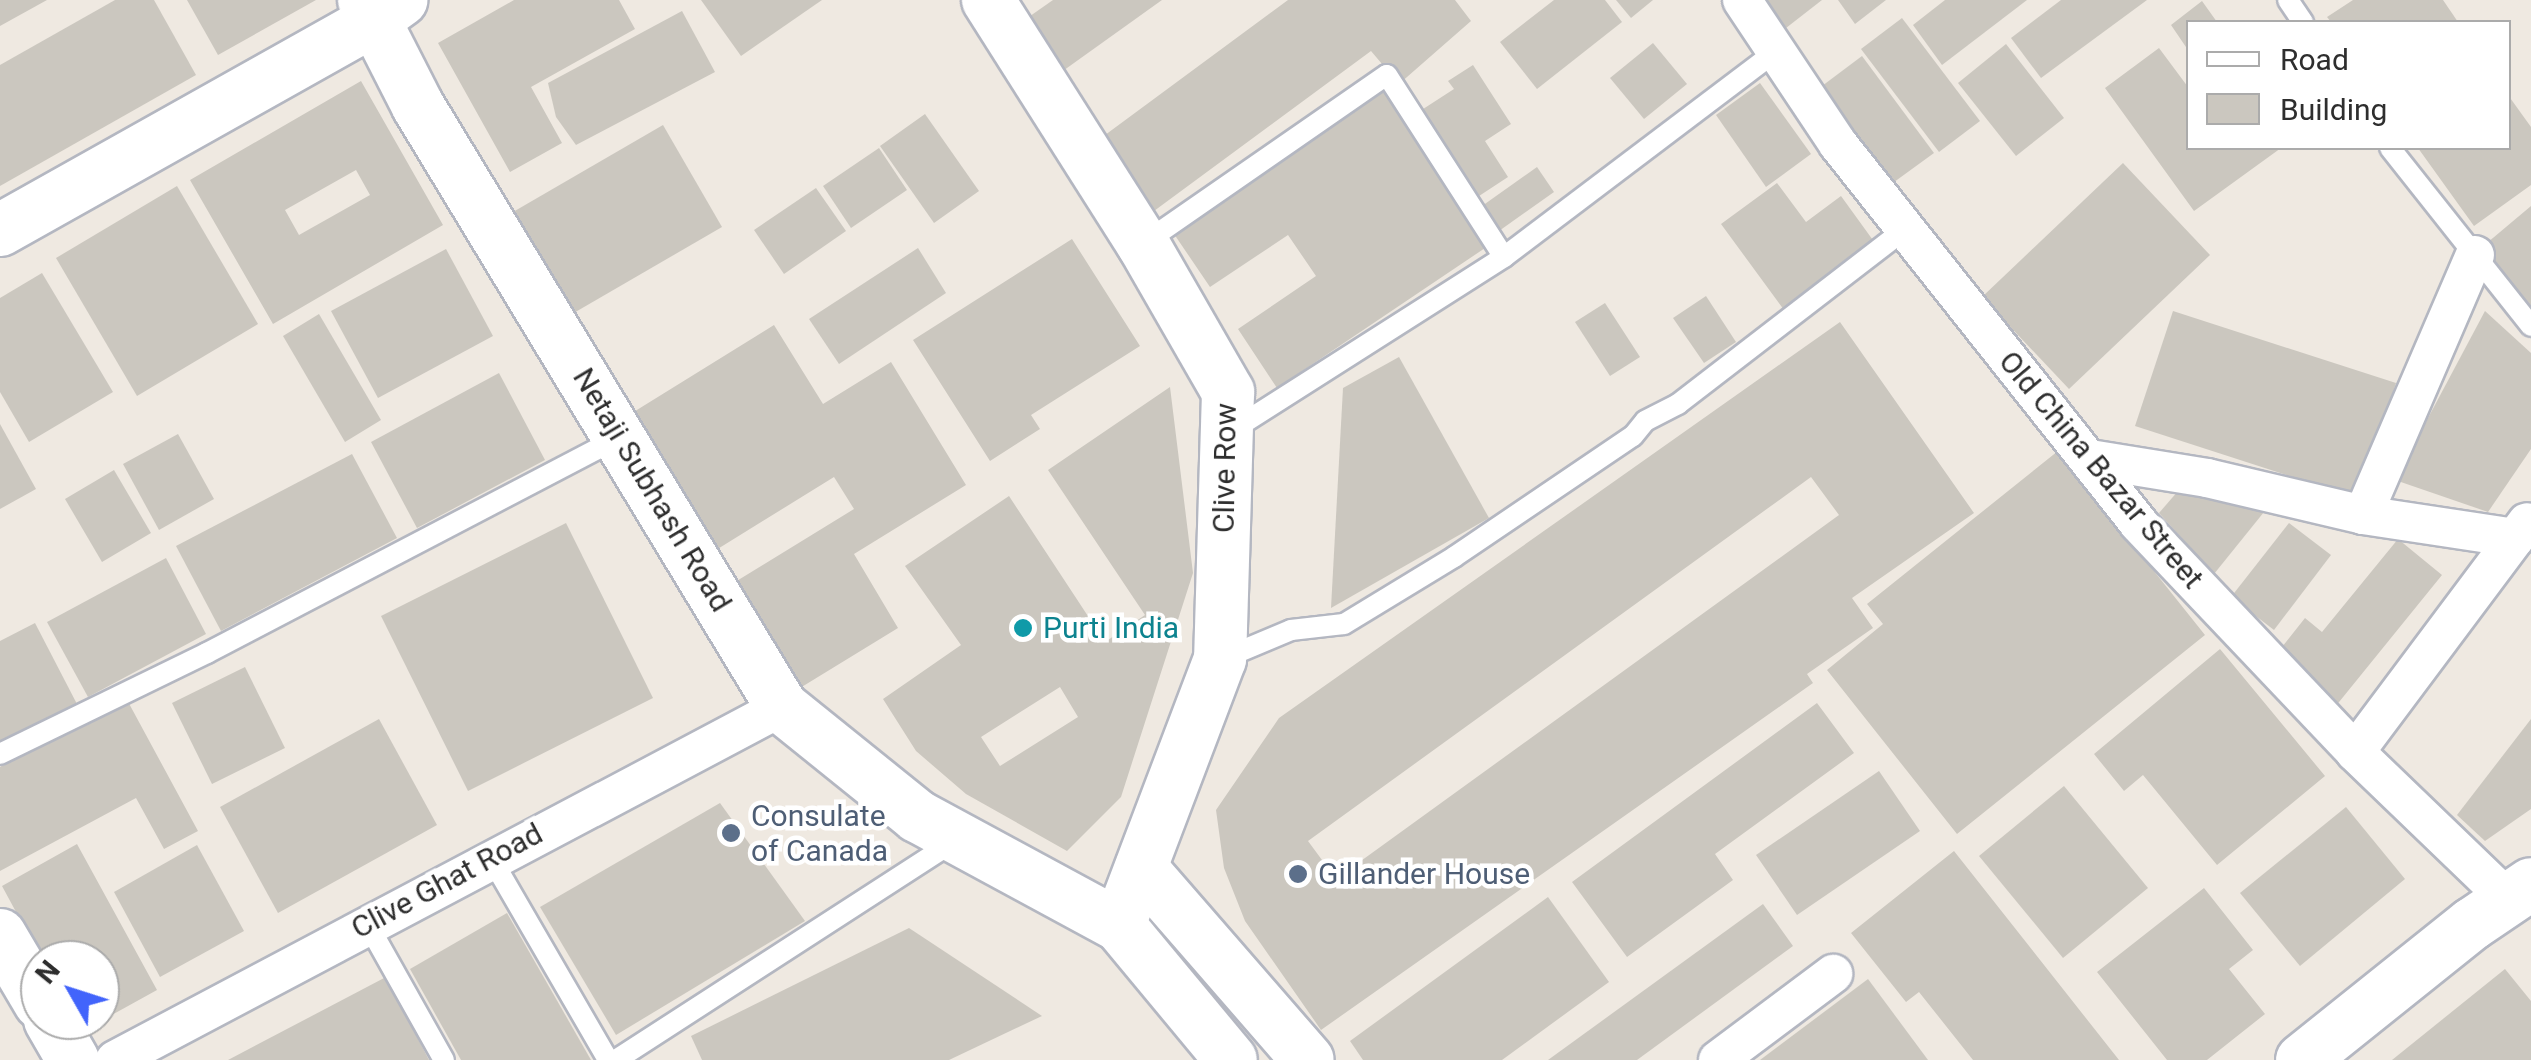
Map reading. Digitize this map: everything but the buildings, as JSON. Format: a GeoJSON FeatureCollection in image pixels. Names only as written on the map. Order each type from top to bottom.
{"type":"FeatureCollection","features":[{"type":"Feature","properties":{"kind":"main road","name":"Clive Row"},"geometry":{"type":"LineString","coordinates":[[988,0],[1143,244],[1228,392],[1220,660],[1119,925]]}},
{"type":"Feature","properties":{"kind":"main road"},"geometry":{"type":"LineString","coordinates":[[0,230],[380,7]]}},
{"type":"Feature","properties":{"kind":"main road","name":"Netaji Subhash Road"},"geometry":{"type":"LineString","coordinates":[[380,7],[418,106],[782,707],[917,816],[1119,925],[1231,1060]]}},
{"type":"Feature","properties":{"kind":"main road"},"geometry":{"type":"LineString","coordinates":[[1042,884],[1141,868],[1308,1060]]}},
{"type":"Feature","properties":{"kind":"main road"},"geometry":{"type":"LineString","coordinates":[[2302,1060],[2520,892]]}},
{"type":"Feature","properties":{"kind":"main road"},"geometry":{"type":"LineString","coordinates":[[0,935],[20,970]]}},
{"type":"Feature","properties":{"kind":"street","name":"Old China Bazar Street"},"geometry":{"type":"LineString","coordinates":[[1742,0],[1838,144],[2138,523],[2354,752],[2520,892]]}},
{"type":"Feature","properties":{"kind":"street"},"geometry":{"type":"LineString","coordinates":[[2362,515],[2475,255]]}},
{"type":"Feature","properties":{"kind":"street"},"geometry":{"type":"LineString","coordinates":[[2090,458],[2207,478],[2362,515],[2523,527]]}},
{"type":"Feature","properties":{"kind":"street"},"geometry":{"type":"LineString","coordinates":[[2354,752],[2523,527]]}},
{"type":"Feature","properties":{"kind":"street","name":"Clive Ghat Road"},"geometry":{"type":"LineString","coordinates":[[115,1060],[367,922],[782,707]]}},
{"type":"Feature","properties":{"kind":"street"},"geometry":{"type":"LineString","coordinates":[[1718,1060],[1832,974]]}},
{"type":"Feature","properties":{"kind":"lane"},"geometry":{"type":"LineString","coordinates":[[1227,433],[1504,258],[1775,52]]}},
{"type":"Feature","properties":{"kind":"lane"},"geometry":{"type":"LineString","coordinates":[[1143,244],[1387,75],[1504,258]]}},
{"type":"Feature","properties":{"kind":"lane"},"geometry":{"type":"LineString","coordinates":[[2392,150],[2531,326]]}},
{"type":"Feature","properties":{"kind":"lane"},"geometry":{"type":"LineString","coordinates":[[1220,660],[1291,630],[1344,624],[1454,557],[1633,436],[1645,421],[1678,404],[1904,228]]}},
{"type":"Feature","properties":{"kind":"lane"},"geometry":{"type":"LineString","coordinates":[[0,754],[207,653],[620,438]]}},
{"type":"Feature","properties":{"kind":"lane"},"geometry":{"type":"LineString","coordinates":[[616,1060],[956,839]]}},
{"type":"Feature","properties":{"kind":"lane"},"geometry":{"type":"LineString","coordinates":[[491,858],[608,1060]]}},
{"type":"Feature","properties":{"kind":"lane"},"geometry":{"type":"LineString","coordinates":[[367,922],[444,1060]]}},
{"type":"Feature","properties":{"kind":"place","name":"Purti India"},"geometry":{"type":"Point","coordinates":[1023,628]}},
{"type":"Feature","properties":{"kind":"place","name":"Consulate of Canada"},"geometry":{"type":"Point","coordinates":[731,833]}},
{"type":"Feature","properties":{"kind":"place","name":"Gillander House"},"geometry":{"type":"Point","coordinates":[1298,874]}}]}
